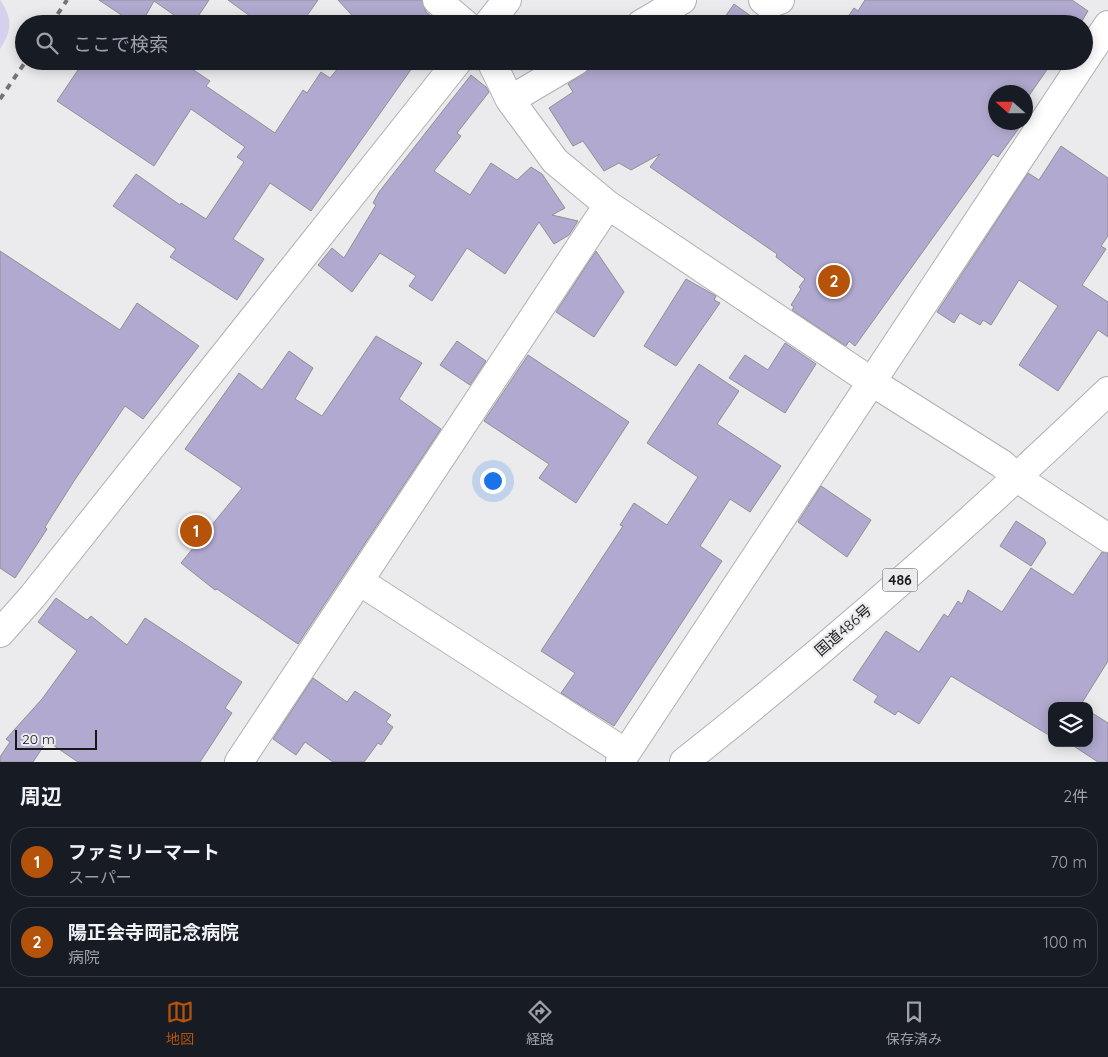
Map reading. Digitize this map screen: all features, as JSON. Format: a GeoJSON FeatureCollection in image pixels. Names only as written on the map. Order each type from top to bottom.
{"type":"FeatureCollection","features":[{"type":"Feature","properties":{"kind":"main road"},"geometry":{"type":"LineString","coordinates":[[437,0],[454,15]]}},
{"type":"Feature","properties":{"kind":"main road"},"geometry":{"type":"LineString","coordinates":[[495,15],[507,0]]}},
{"type":"Feature","properties":{"kind":"main road"},"geometry":{"type":"LineString","coordinates":[[656,15],[682,0]]}},
{"type":"Feature","properties":{"kind":"main road"},"geometry":{"type":"LineString","coordinates":[[763,0],[768,4],[780,0]]}},
{"type":"Feature","properties":{"kind":"main road"},"geometry":{"type":"LineString","coordinates":[[1093,48],[1108,25]]}},
{"type":"Feature","properties":{"kind":"main road"},"geometry":{"type":"LineString","coordinates":[[0,633],[32,597],[451,70]]}},
{"type":"Feature","properties":{"kind":"main road"},"geometry":{"type":"LineString","coordinates":[[495,70],[510,100],[554,161],[608,206],[872,382],[1002,464],[1017,478],[1108,538]]}},
{"type":"Feature","properties":{"kind":"main road"},"geometry":{"type":"LineString","coordinates":[[510,100],[561,70]]}},
{"type":"Feature","properties":{"kind":"main road"},"geometry":{"type":"LineString","coordinates":[[359,581],[623,758],[1078,70]]}},
{"type":"Feature","properties":{"kind":"main road"},"geometry":{"type":"LineString","coordinates":[[239,762],[608,206]]}},
{"type":"Feature","properties":{"kind":"main road","name":"国道486号"},"geometry":{"type":"LineString","coordinates":[[684,762],[756,706],[1017,478],[1108,391]]}},
{"type":"Feature","properties":{"kind":"shaded area"},"geometry":{"type":"Polygon","coordinates":[[[0,0],[9,19],[9,30],[0,49],[0,0]]]}},
{"type":"Feature","properties":{"kind":"building"},"geometry":{"type":"Polygon","coordinates":[[[99,0],[209,0],[199,15],[174,15],[154,1],[146,15],[122,15],[99,0]]]}},
{"type":"Feature","properties":{"kind":"building"},"geometry":{"type":"Polygon","coordinates":[[[228,0],[318,0],[307,15],[249,15],[228,0]]]}},
{"type":"Feature","properties":{"kind":"building"},"geometry":{"type":"Polygon","coordinates":[[[338,0],[422,0],[426,12],[430,15],[352,15],[338,0]]]}},
{"type":"Feature","properties":{"kind":"building"},"geometry":{"type":"Polygon","coordinates":[[[865,0],[1072,0],[1088,11],[1086,15],[849,15],[854,8],[858,11],[865,0]]]}},
{"type":"Feature","properties":{"kind":"building"},"geometry":{"type":"Polygon","coordinates":[[[734,4],[749,15],[726,15],[734,4]]]}},
{"type":"Feature","properties":{"kind":"building"},"geometry":{"type":"Polygon","coordinates":[[[78,70],[194,70],[210,81],[206,86],[275,133],[303,90],[307,93],[321,72],[330,78],[337,70],[411,70],[311,211],[270,183],[233,239],[264,259],[237,300],[170,257],[176,249],[113,206],[136,174],[180,205],[181,203],[206,219],[244,162],[237,157],[245,147],[191,109],[154,166],[57,101],[78,70]]]}},
{"type":"Feature","properties":{"kind":"building"},"geometry":{"type":"Polygon","coordinates":[[[588,70],[1047,70],[1033,90],[1033,85],[988,85],[988,130],[1018,130],[998,157],[993,154],[855,346],[849,341],[846,346],[792,310],[794,307],[791,305],[805,279],[776,257],[777,254],[650,167],[660,154],[631,170],[619,163],[604,171],[583,141],[573,146],[549,108],[573,92],[568,84],[588,70]]]}},
{"type":"Feature","properties":{"kind":"building"},"geometry":{"type":"Polygon","coordinates":[[[471,75],[486,87],[489,92],[457,133],[461,136],[434,171],[470,195],[491,163],[517,180],[531,167],[542,174],[565,208],[552,215],[578,221],[569,235],[554,244],[539,222],[505,274],[467,248],[432,301],[409,286],[416,276],[380,253],[352,292],[318,265],[332,248],[344,258],[376,205],[373,203],[379,192],[471,75]]]}},
{"type":"Feature","properties":{"kind":"building"},"geometry":{"type":"Polygon","coordinates":[[[1061,146],[1108,178],[1108,236],[1101,246],[1106,249],[1082,285],[1108,302],[1108,337],[1098,330],[1058,391],[1019,365],[1058,306],[1019,280],[991,325],[983,320],[980,325],[960,313],[954,323],[937,312],[1028,173],[1039,180],[1061,146]]]}},
{"type":"Feature","properties":{"kind":"building"},"geometry":{"type":"Polygon","coordinates":[[[0,251],[120,330],[137,303],[199,346],[143,419],[125,406],[74,481],[45,527],[47,529],[15,578],[0,568],[0,251]]]}},
{"type":"Feature","properties":{"kind":"building"},"geometry":{"type":"Polygon","coordinates":[[[596,251],[624,292],[594,337],[556,312],[596,251]]]}},
{"type":"Feature","properties":{"kind":"building"},"geometry":{"type":"Polygon","coordinates":[[[686,279],[716,296],[714,300],[720,303],[676,366],[644,346],[686,279]]]}},
{"type":"Feature","properties":{"kind":"building"},"geometry":{"type":"Polygon","coordinates":[[[376,336],[422,363],[399,399],[441,429],[298,644],[217,589],[215,590],[181,563],[242,488],[185,449],[239,373],[262,390],[289,351],[313,368],[295,399],[322,416],[376,336]]]}},
{"type":"Feature","properties":{"kind":"building"},"geometry":{"type":"Polygon","coordinates":[[[457,341],[486,361],[470,385],[440,365],[457,341]]]}},
{"type":"Feature","properties":{"kind":"building"},"geometry":{"type":"Polygon","coordinates":[[[785,343],[816,364],[785,413],[729,378],[745,355],[768,370],[785,343]]]}},
{"type":"Feature","properties":{"kind":"building"},"geometry":{"type":"Polygon","coordinates":[[[528,355],[629,422],[576,503],[539,478],[549,464],[484,421],[528,355]]]}},
{"type":"Feature","properties":{"kind":"building"},"geometry":{"type":"Polygon","coordinates":[[[699,364],[739,391],[717,424],[781,466],[750,512],[730,499],[700,546],[722,561],[614,726],[561,693],[575,673],[541,651],[623,526],[620,525],[634,503],[667,525],[698,477],[647,443],[699,364]]]}},
{"type":"Feature","properties":{"kind":"building"},"geometry":{"type":"Polygon","coordinates":[[[821,486],[871,520],[847,557],[798,522],[821,486]]]}},
{"type":"Feature","properties":{"kind":"building"},"geometry":{"type":"Polygon","coordinates":[[[1016,521],[1044,539],[1046,543],[1031,566],[1000,546],[1016,521]]]}},
{"type":"Feature","properties":{"kind":"building"},"geometry":{"type":"Polygon","coordinates":[[[1102,552],[1108,553],[1108,661],[1082,702],[1048,702],[1048,735],[951,676],[919,724],[898,711],[895,715],[874,702],[878,696],[853,680],[886,631],[919,652],[944,614],[948,617],[958,601],[962,604],[968,590],[1002,612],[1031,568],[1073,595],[1102,552]]]}},
{"type":"Feature","properties":{"kind":"building"},"geometry":{"type":"Polygon","coordinates":[[[56,598],[87,620],[91,616],[127,645],[145,618],[242,682],[225,708],[232,713],[200,762],[78,762],[47,741],[33,762],[0,762],[0,757],[10,742],[6,739],[42,699],[77,651],[38,622],[56,598]]]}},
{"type":"Feature","properties":{"kind":"building"},"geometry":{"type":"Polygon","coordinates":[[[313,678],[347,702],[355,691],[391,715],[386,722],[393,727],[381,745],[378,743],[364,762],[333,762],[305,742],[296,755],[273,739],[313,678]]]}},
{"type":"Feature","properties":{"kind":"building"},"geometry":{"type":"Polygon","coordinates":[[[1093,714],[1108,723],[1108,762],[1098,762],[1075,747],[1093,747],[1093,714]]]}},
{"type":"Feature","properties":{"kind":"railway"},"geometry":{"type":"LineString","coordinates":[[57,15],[67,0]]}},
{"type":"Feature","properties":{"kind":"railway"},"geometry":{"type":"LineString","coordinates":[[0,99],[20,70]]}},
{"type":"Feature","properties":{"kind":"place","name":"陽正会寺岡記念病院"},"geometry":{"type":"Point","coordinates":[834,281]}},
{"type":"Feature","properties":{"kind":"place","name":"ファミリーマート"},"geometry":{"type":"Point","coordinates":[196,531]}}]}
